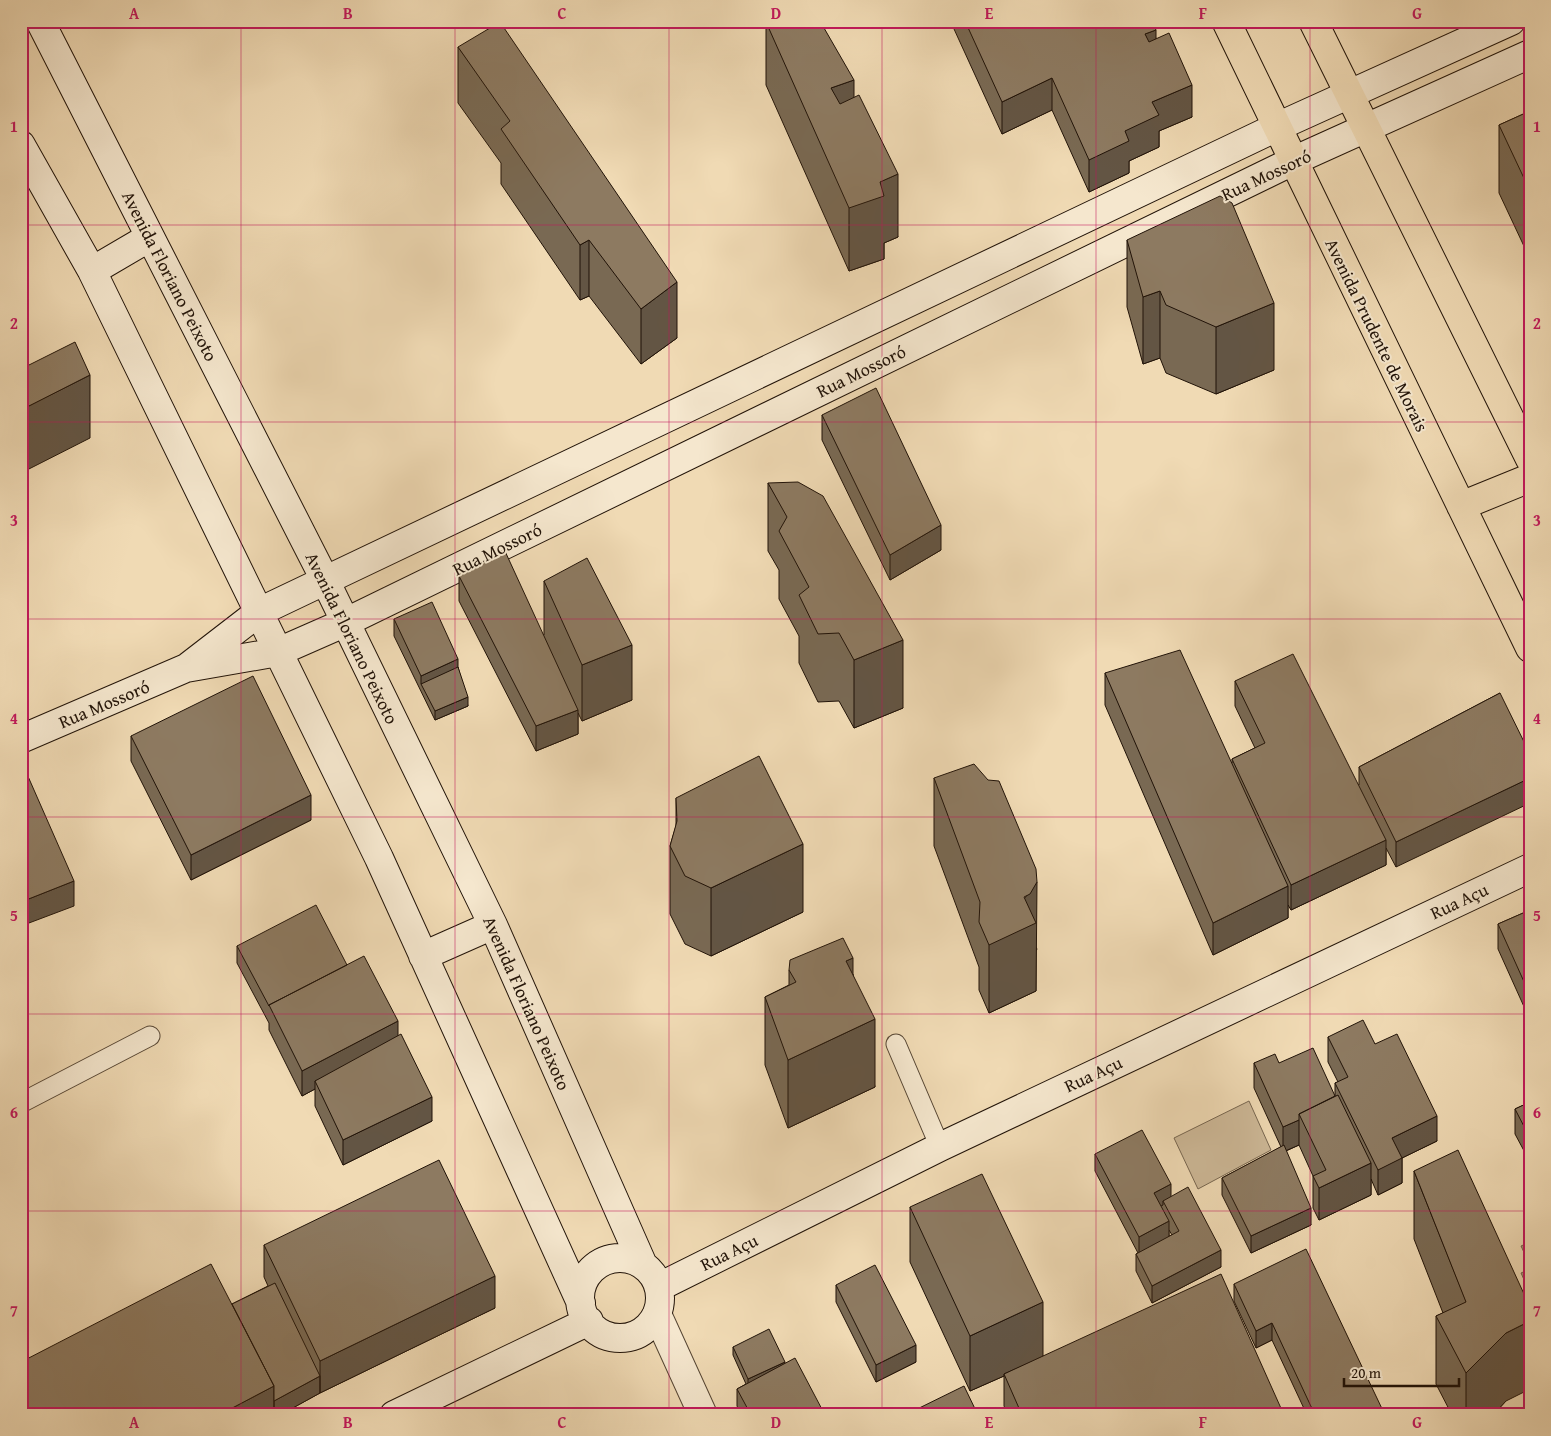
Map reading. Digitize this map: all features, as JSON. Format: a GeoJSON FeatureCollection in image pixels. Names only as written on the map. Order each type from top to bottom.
{"type":"FeatureCollection","features":[{"type":"Feature","properties":{"kind":"main road","name":"Avenida Prudente de Morais"},"geometry":{"type":"LineString","coordinates":[[1226,21],[1530,648]]}},
{"type":"Feature","properties":{"kind":"main road"},"geometry":{"type":"LineString","coordinates":[[1313,21],[1530,458]]}},
{"type":"Feature","properties":{"kind":"main road"},"geometry":{"type":"LineString","coordinates":[[1460,506],[1530,478]]}},
{"type":"Feature","properties":{"kind":"street","name":"Avenida Floriano Peixoto"},"geometry":{"type":"LineString","coordinates":[[40,21],[325,580],[344,623],[493,925],[643,1265]]}},
{"type":"Feature","properties":{"kind":"street","name":"Rua Mossoró"},"geometry":{"type":"LineString","coordinates":[[186,668],[259,612],[1277,127],[1511,21]]}},
{"type":"Feature","properties":{"kind":"street","name":"Rua Mossoró"},"geometry":{"type":"LineString","coordinates":[[21,739],[186,668],[278,652],[344,623],[1293,161],[1530,54]]}},
{"type":"Feature","properties":{"kind":"street"},"geometry":{"type":"LineString","coordinates":[[21,144],[92,271],[379,858],[585,1312],[602,1333],[614,1337],[626,1337],[638,1333],[649,1325],[656,1314],[660,1300],[659,1287],[653,1274],[643,1265],[631,1259],[617,1258],[604,1261],[593,1269],[585,1279],[581,1291],[585,1312]]}},
{"type":"Feature","properties":{"kind":"street"},"geometry":{"type":"LineString","coordinates":[[92,271],[150,237]]}},
{"type":"Feature","properties":{"kind":"street","name":"Rua Açu"},"geometry":{"type":"LineString","coordinates":[[659,1287],[940,1147],[1530,868]]}},
{"type":"Feature","properties":{"kind":"street"},"geometry":{"type":"LineString","coordinates":[[423,956],[493,925]]}},
{"type":"Feature","properties":{"kind":"street"},"geometry":{"type":"LineString","coordinates":[[394,1415],[585,1312]]}},
{"type":"Feature","properties":{"kind":"street"},"geometry":{"type":"LineString","coordinates":[[656,1314],[703,1415]]}},
{"type":"Feature","properties":{"kind":"lane"},"geometry":{"type":"LineString","coordinates":[[21,1103],[150,1036]]}},
{"type":"Feature","properties":{"kind":"lane"},"geometry":{"type":"LineString","coordinates":[[896,1044],[940,1147]]}},
{"type":"Feature","properties":{"kind":"shaded area"},"geometry":{"type":"Polygon","coordinates":[[[1249,1101],[1271,1150],[1198,1189],[1174,1138],[1249,1101]]]}},
{"type":"Feature","properties":{"kind":"shaded area"},"geometry":{"type":"Polygon","coordinates":[[[1530,1242],[1530,1265],[1521,1246],[1530,1242]]]}},
{"type":"Feature","properties":{"kind":"shaded area"},"geometry":{"type":"Polygon","coordinates":[[[1530,1269],[1530,1293],[1521,1273],[1530,1269]]]}},
{"type":"Feature","properties":{"kind":"building"},"geometry":{"type":"Polygon","coordinates":[[[767,21],[820,21],[854,80],[831,88],[840,104],[859,95],[898,174],[880,182],[884,196],[849,208],[767,21]]]}},
{"type":"Feature","properties":{"kind":"building"},"geometry":{"type":"Polygon","coordinates":[[[965,21],[1152,21],[1156,30],[1145,34],[1149,42],[1169,33],[1192,85],[1152,102],[1159,115],[1125,131],[1129,141],[1089,160],[1052,78],[1002,102],[965,21]]]}},
{"type":"Feature","properties":{"kind":"building"},"geometry":{"type":"Polygon","coordinates":[[[500,22],[677,282],[641,309],[589,240],[580,245],[501,129],[510,121],[458,47],[500,22]]]}},
{"type":"Feature","properties":{"kind":"building"},"geometry":{"type":"Polygon","coordinates":[[[1530,111],[1530,191],[1499,125],[1530,111]]]}},
{"type":"Feature","properties":{"kind":"building"},"geometry":{"type":"Polygon","coordinates":[[[1220,196],[1232,203],[1274,303],[1216,327],[1166,305],[1160,291],[1143,297],[1127,240],[1220,196]]]}},
{"type":"Feature","properties":{"kind":"building"},"geometry":{"type":"Polygon","coordinates":[[[75,342],[90,375],[21,410],[21,369],[75,342]]]}},
{"type":"Feature","properties":{"kind":"building"},"geometry":{"type":"Polygon","coordinates":[[[876,388],[941,525],[890,555],[822,415],[876,388]]]}},
{"type":"Feature","properties":{"kind":"building"},"geometry":{"type":"Polygon","coordinates":[[[798,482],[823,496],[903,640],[854,660],[839,633],[818,634],[799,595],[809,587],[779,531],[787,517],[768,483],[798,482]]]}},
{"type":"Feature","properties":{"kind":"building"},"geometry":{"type":"Polygon","coordinates":[[[504,549],[578,710],[536,726],[459,576],[504,549]]]}},
{"type":"Feature","properties":{"kind":"building"},"geometry":{"type":"Polygon","coordinates":[[[587,558],[632,645],[582,665],[544,581],[587,558]]]}},
{"type":"Feature","properties":{"kind":"building"},"geometry":{"type":"Polygon","coordinates":[[[432,602],[458,659],[421,676],[394,619],[432,602]]]}},
{"type":"Feature","properties":{"kind":"building"},"geometry":{"type":"Polygon","coordinates":[[[1180,650],[1288,886],[1213,923],[1105,673],[1180,650]]]}},
{"type":"Feature","properties":{"kind":"building"},"geometry":{"type":"Polygon","coordinates":[[[1293,654],[1386,840],[1291,885],[1232,759],[1265,743],[1235,681],[1293,654]]]}},
{"type":"Feature","properties":{"kind":"building"},"geometry":{"type":"Polygon","coordinates":[[[458,667],[468,697],[435,711],[421,684],[458,667]]]}},
{"type":"Feature","properties":{"kind":"building"},"geometry":{"type":"Polygon","coordinates":[[[253,676],[311,795],[191,855],[131,736],[253,676]]]}},
{"type":"Feature","properties":{"kind":"building"},"geometry":{"type":"Polygon","coordinates":[[[1500,693],[1530,754],[1530,778],[1396,842],[1359,767],[1500,693]]]}},
{"type":"Feature","properties":{"kind":"building"},"geometry":{"type":"Polygon","coordinates":[[[759,756],[803,844],[711,888],[685,876],[670,846],[677,821],[676,798],[759,756]]]}},
{"type":"Feature","properties":{"kind":"building"},"geometry":{"type":"Polygon","coordinates":[[[974,764],[988,780],[999,781],[1036,869],[1037,882],[1030,894],[1024,897],[1036,923],[989,945],[979,922],[980,902],[934,778],[974,764]]]}},
{"type":"Feature","properties":{"kind":"building"},"geometry":{"type":"Polygon","coordinates":[[[23,765],[74,881],[21,902],[21,766],[23,765]]]}},
{"type":"Feature","properties":{"kind":"building"},"geometry":{"type":"Polygon","coordinates":[[[316,905],[347,965],[269,1006],[237,946],[316,905]]]}},
{"type":"Feature","properties":{"kind":"building"},"geometry":{"type":"Polygon","coordinates":[[[1530,910],[1530,995],[1498,924],[1530,910]]]}},
{"type":"Feature","properties":{"kind":"building"},"geometry":{"type":"Polygon","coordinates":[[[843,938],[853,958],[846,961],[875,1019],[788,1060],[765,997],[796,982],[789,970],[790,960],[843,938]]]}},
{"type":"Feature","properties":{"kind":"building"},"geometry":{"type":"Polygon","coordinates":[[[364,956],[398,1021],[302,1071],[269,1005],[364,956]]]}},
{"type":"Feature","properties":{"kind":"building"},"geometry":{"type":"Polygon","coordinates":[[[1363,1020],[1375,1044],[1397,1034],[1437,1116],[1392,1138],[1402,1158],[1378,1170],[1335,1083],[1348,1077],[1328,1037],[1363,1020]]]}},
{"type":"Feature","properties":{"kind":"building"},"geometry":{"type":"Polygon","coordinates":[[[401,1034],[432,1097],[343,1140],[315,1081],[401,1034]]]}},
{"type":"Feature","properties":{"kind":"building"},"geometry":{"type":"Polygon","coordinates":[[[1313,1048],[1335,1096],[1299,1114],[1299,1120],[1283,1127],[1254,1063],[1275,1054],[1279,1063],[1313,1048]]]}},
{"type":"Feature","properties":{"kind":"building"},"geometry":{"type":"Polygon","coordinates":[[[1338,1095],[1371,1163],[1319,1188],[1313,1176],[1326,1170],[1299,1114],[1338,1095]]]}},
{"type":"Feature","properties":{"kind":"building"},"geometry":{"type":"Polygon","coordinates":[[[1530,1102],[1530,1138],[1515,1109],[1530,1102]]]}},
{"type":"Feature","properties":{"kind":"building"},"geometry":{"type":"Polygon","coordinates":[[[1142,1130],[1171,1184],[1154,1193],[1169,1221],[1139,1237],[1095,1154],[1142,1130]]]}},
{"type":"Feature","properties":{"kind":"building"},"geometry":{"type":"Polygon","coordinates":[[[1284,1145],[1311,1208],[1251,1236],[1222,1178],[1284,1145]]]}},
{"type":"Feature","properties":{"kind":"building"},"geometry":{"type":"Polygon","coordinates":[[[1458,1150],[1530,1307],[1530,1321],[1506,1333],[1466,1373],[1436,1316],[1466,1302],[1414,1171],[1458,1150]]]}},
{"type":"Feature","properties":{"kind":"building"},"geometry":{"type":"Polygon","coordinates":[[[439,1160],[495,1276],[320,1361],[264,1245],[439,1160]]]}},
{"type":"Feature","properties":{"kind":"building"},"geometry":{"type":"Polygon","coordinates":[[[982,1174],[1043,1302],[970,1336],[910,1207],[982,1174]]]}},
{"type":"Feature","properties":{"kind":"building"},"geometry":{"type":"Polygon","coordinates":[[[1188,1187],[1221,1250],[1152,1286],[1136,1254],[1179,1231],[1163,1201],[1188,1187]]]}},
{"type":"Feature","properties":{"kind":"building"},"geometry":{"type":"Polygon","coordinates":[[[1306,1249],[1385,1415],[1315,1415],[1272,1323],[1256,1331],[1234,1284],[1306,1249]]]}},
{"type":"Feature","properties":{"kind":"building"},"geometry":{"type":"Polygon","coordinates":[[[211,1264],[274,1386],[219,1415],[21,1415],[21,1362],[211,1264]]]}},
{"type":"Feature","properties":{"kind":"building"},"geometry":{"type":"Polygon","coordinates":[[[875,1265],[916,1345],[876,1365],[836,1285],[875,1265]]]}},
{"type":"Feature","properties":{"kind":"building"},"geometry":{"type":"Polygon","coordinates":[[[1221,1274],[1284,1415],[1022,1415],[1004,1374],[1221,1274]]]}},
{"type":"Feature","properties":{"kind":"building"},"geometry":{"type":"Polygon","coordinates":[[[275,1283],[320,1376],[274,1401],[274,1386],[232,1304],[275,1283]]]}},
{"type":"Feature","properties":{"kind":"building"},"geometry":{"type":"Polygon","coordinates":[[[769,1329],[785,1362],[748,1379],[733,1347],[769,1329]]]}},
{"type":"Feature","properties":{"kind":"building"},"geometry":{"type":"Polygon","coordinates":[[[795,1358],[825,1415],[751,1415],[737,1389],[795,1358]]]}},
{"type":"Feature","properties":{"kind":"building"},"geometry":{"type":"Polygon","coordinates":[[[964,1386],[978,1415],[905,1415],[964,1386]]]}}]}
